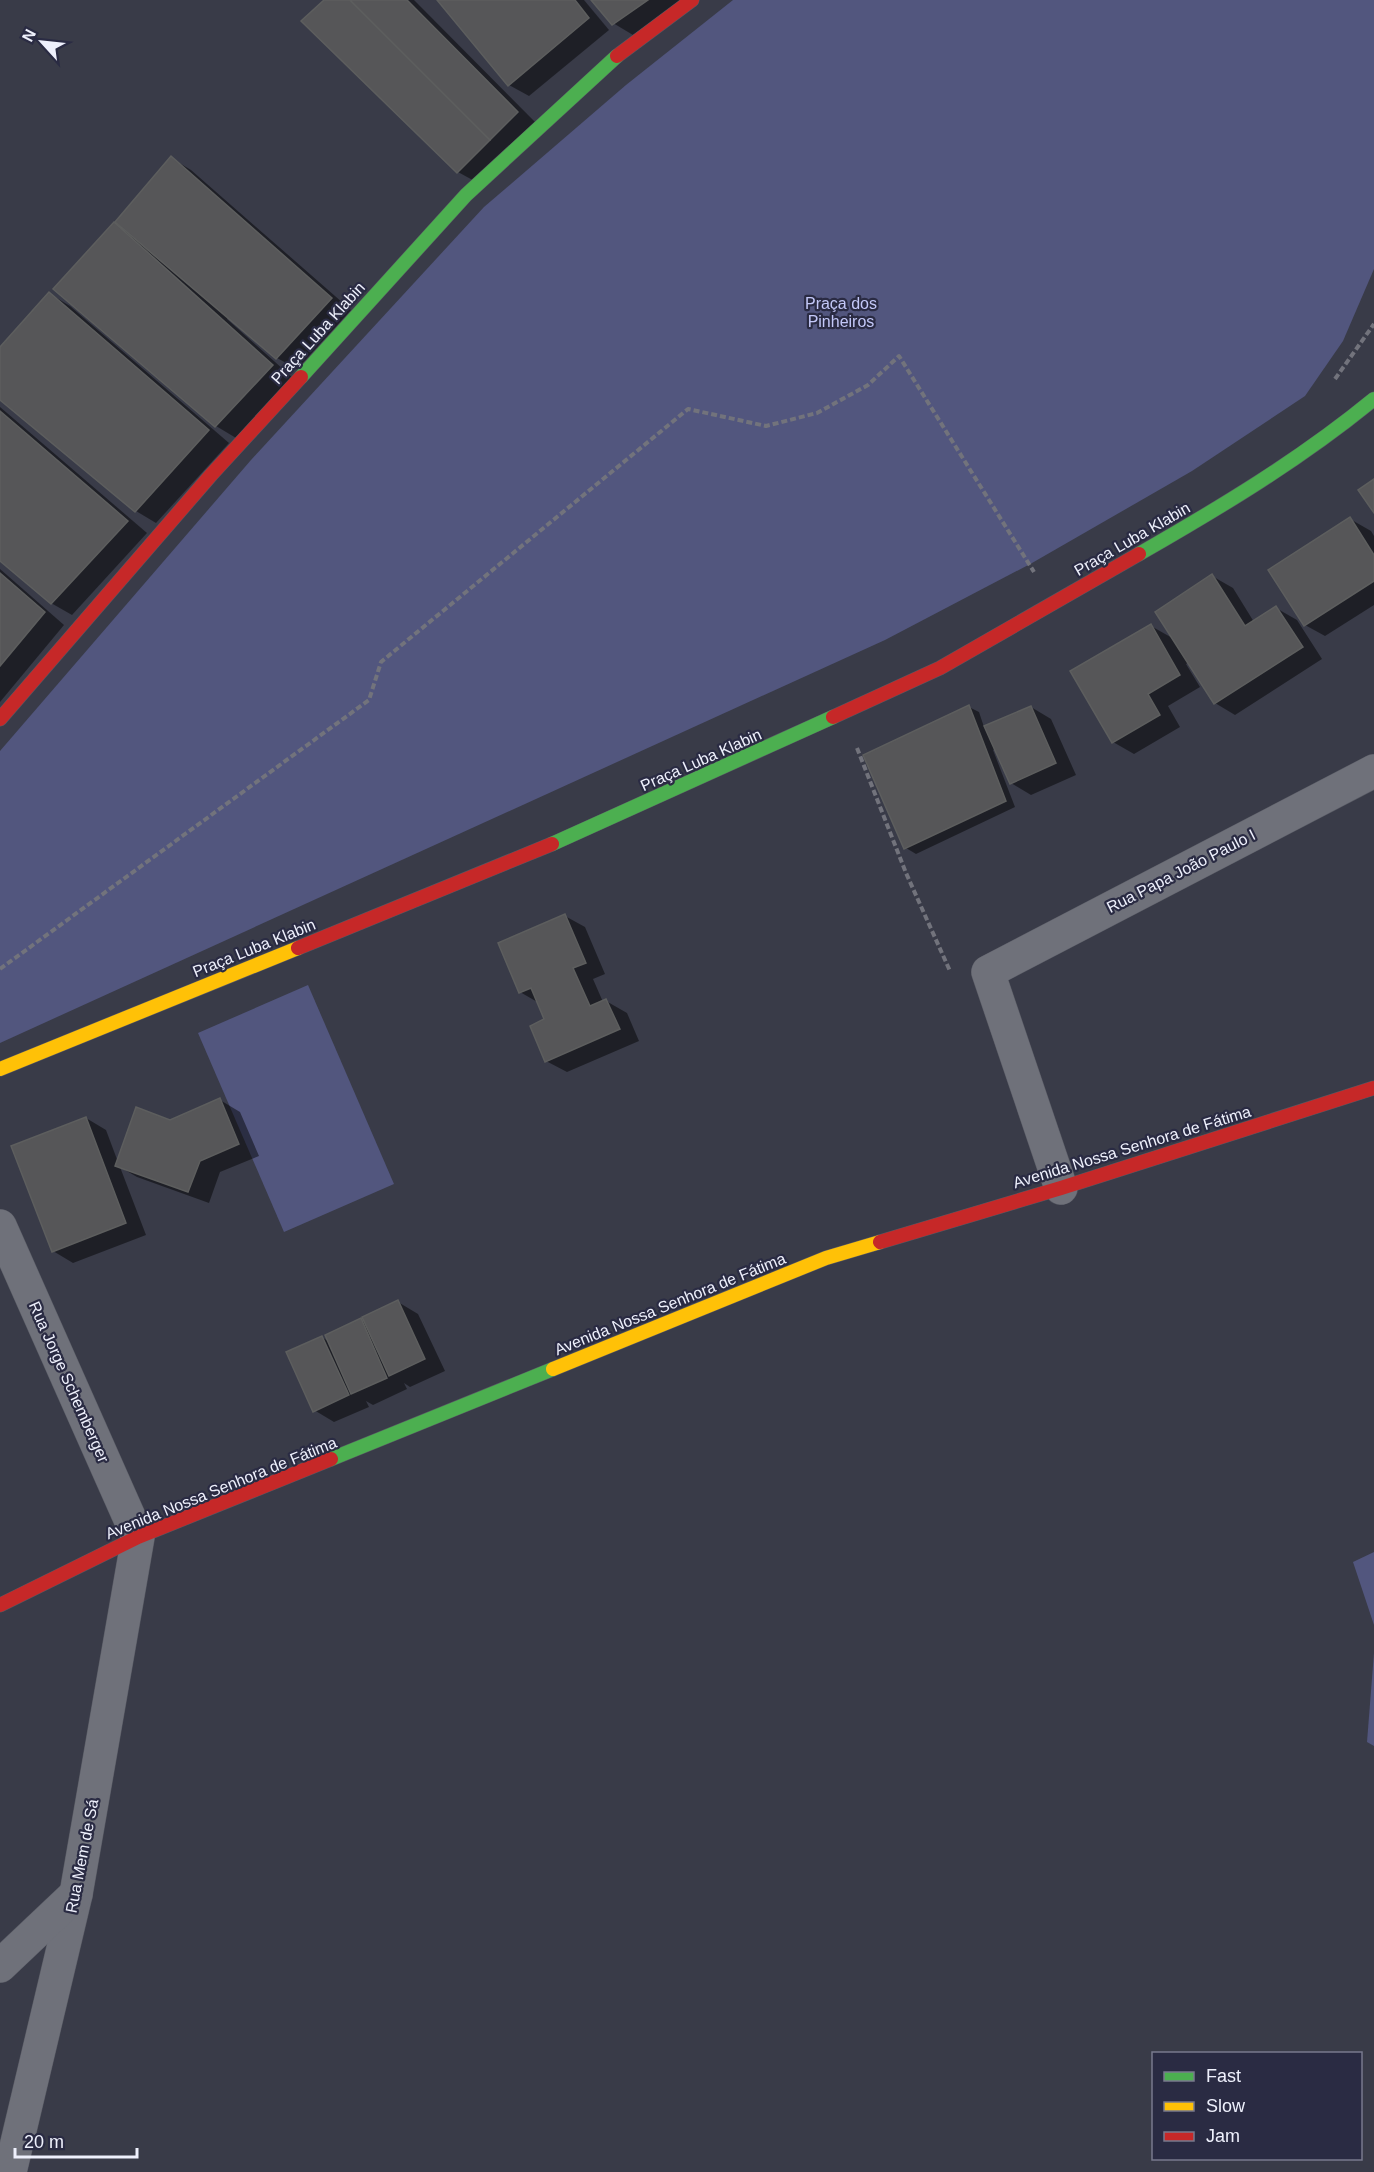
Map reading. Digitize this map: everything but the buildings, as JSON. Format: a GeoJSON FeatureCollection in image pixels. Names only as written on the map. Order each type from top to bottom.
{"type":"FeatureCollection","features":[{"type":"Feature","properties":{"kind":"main road","name":"Praça Luba Klabin"},"geometry":{"type":"LineString","coordinates":[[0,719],[211,475],[466,195],[615,58],[692,0]]}},
{"type":"Feature","properties":{"kind":"main road","name":"Praça Luba Klabin"},"geometry":{"type":"LineString","coordinates":[[0,1069],[593,827],[940,668],[1233,500],[1331,434],[1374,399]]}},
{"type":"Feature","properties":{"kind":"main road","name":"Avenida Nossa Senhora de Fátima"},"geometry":{"type":"LineString","coordinates":[[0,1605],[138,1538],[826,1258],[1061,1188],[1374,1088]]}},
{"type":"Feature","properties":{"kind":"street","name":"Rua Papa João Paulo I"},"geometry":{"type":"LineString","coordinates":[[988,972],[1374,771]]}},
{"type":"Feature","properties":{"kind":"street"},"geometry":{"type":"LineString","coordinates":[[988,972],[1061,1188]]}},
{"type":"Feature","properties":{"kind":"street","name":"Rua Jorge Schemberger"},"geometry":{"type":"LineString","coordinates":[[0,1226],[138,1538]]}},
{"type":"Feature","properties":{"kind":"street","name":"Rua Mem de Sá"},"geometry":{"type":"LineString","coordinates":[[10,2172],[76,1894],[138,1538]]}},
{"type":"Feature","properties":{"kind":"street"},"geometry":{"type":"LineString","coordinates":[[0,1966],[76,1894]]}},
{"type":"Feature","properties":{"kind":"path"},"geometry":{"type":"LineString","coordinates":[[1330,387],[1374,324]]}},
{"type":"Feature","properties":{"kind":"path"},"geometry":{"type":"LineString","coordinates":[[0,969],[369,700],[381,662],[688,409],[766,426],[817,413],[868,385],[899,356],[1054,603]]}},
{"type":"Feature","properties":{"kind":"path"},"geometry":{"type":"LineString","coordinates":[[843,714],[906,873],[949,971],[988,972]]}},
{"type":"Feature","properties":{"kind":"green space","name":"Praça dos Pinheiros"},"geometry":{"type":"Polygon","coordinates":[[[733,0],[1374,0],[1374,269],[1343,341],[1305,396],[1192,471],[1032,563],[885,640],[0,1043],[0,751],[251,460],[484,207],[626,85],[733,0]]]}},
{"type":"Feature","properties":{"kind":"green space"},"geometry":{"type":"Polygon","coordinates":[[[308,985],[394,1184],[284,1232],[198,1033],[308,985]]]}},
{"type":"Feature","properties":{"kind":"green space"},"geometry":{"type":"Polygon","coordinates":[[[1374,1552],[1374,1625],[1353,1562],[1374,1552]]]}},
{"type":"Feature","properties":{"kind":"green space"},"geometry":{"type":"Polygon","coordinates":[[[1374,1653],[1374,1746],[1367,1742],[1374,1653]]]}},
{"type":"Feature","properties":{"kind":"traffic: fast"},"geometry":{"type":"LineString","coordinates":[[301,377],[466,195],[617,56]]}},
{"type":"Feature","properties":{"kind":"traffic: fast"},"geometry":{"type":"LineString","coordinates":[[1139,554],[1260,481],[1318,442],[1374,399]]}},
{"type":"Feature","properties":{"kind":"traffic: fast"},"geometry":{"type":"LineString","coordinates":[[552,844],[833,717]]}},
{"type":"Feature","properties":{"kind":"traffic: fast"},"geometry":{"type":"LineString","coordinates":[[331,1459],[553,1369]]}},
{"type":"Feature","properties":{"kind":"traffic: slow"},"geometry":{"type":"LineString","coordinates":[[0,1069],[298,948]]}},
{"type":"Feature","properties":{"kind":"traffic: slow"},"geometry":{"type":"LineString","coordinates":[[553,1369],[826,1258],[880,1242]]}},
{"type":"Feature","properties":{"kind":"traffic: jam"},"geometry":{"type":"LineString","coordinates":[[617,56],[692,0]]}},
{"type":"Feature","properties":{"kind":"traffic: jam"},"geometry":{"type":"LineString","coordinates":[[0,719],[211,475],[301,377]]}},
{"type":"Feature","properties":{"kind":"traffic: jam"},"geometry":{"type":"LineString","coordinates":[[833,717],[940,668],[1139,554]]}},
{"type":"Feature","properties":{"kind":"traffic: jam"},"geometry":{"type":"LineString","coordinates":[[298,948],[552,844]]}},
{"type":"Feature","properties":{"kind":"traffic: jam"},"geometry":{"type":"LineString","coordinates":[[880,1242],[1061,1188],[1374,1088]]}},
{"type":"Feature","properties":{"kind":"traffic: jam"},"geometry":{"type":"LineString","coordinates":[[0,1605],[138,1537],[331,1459]]}}]}
